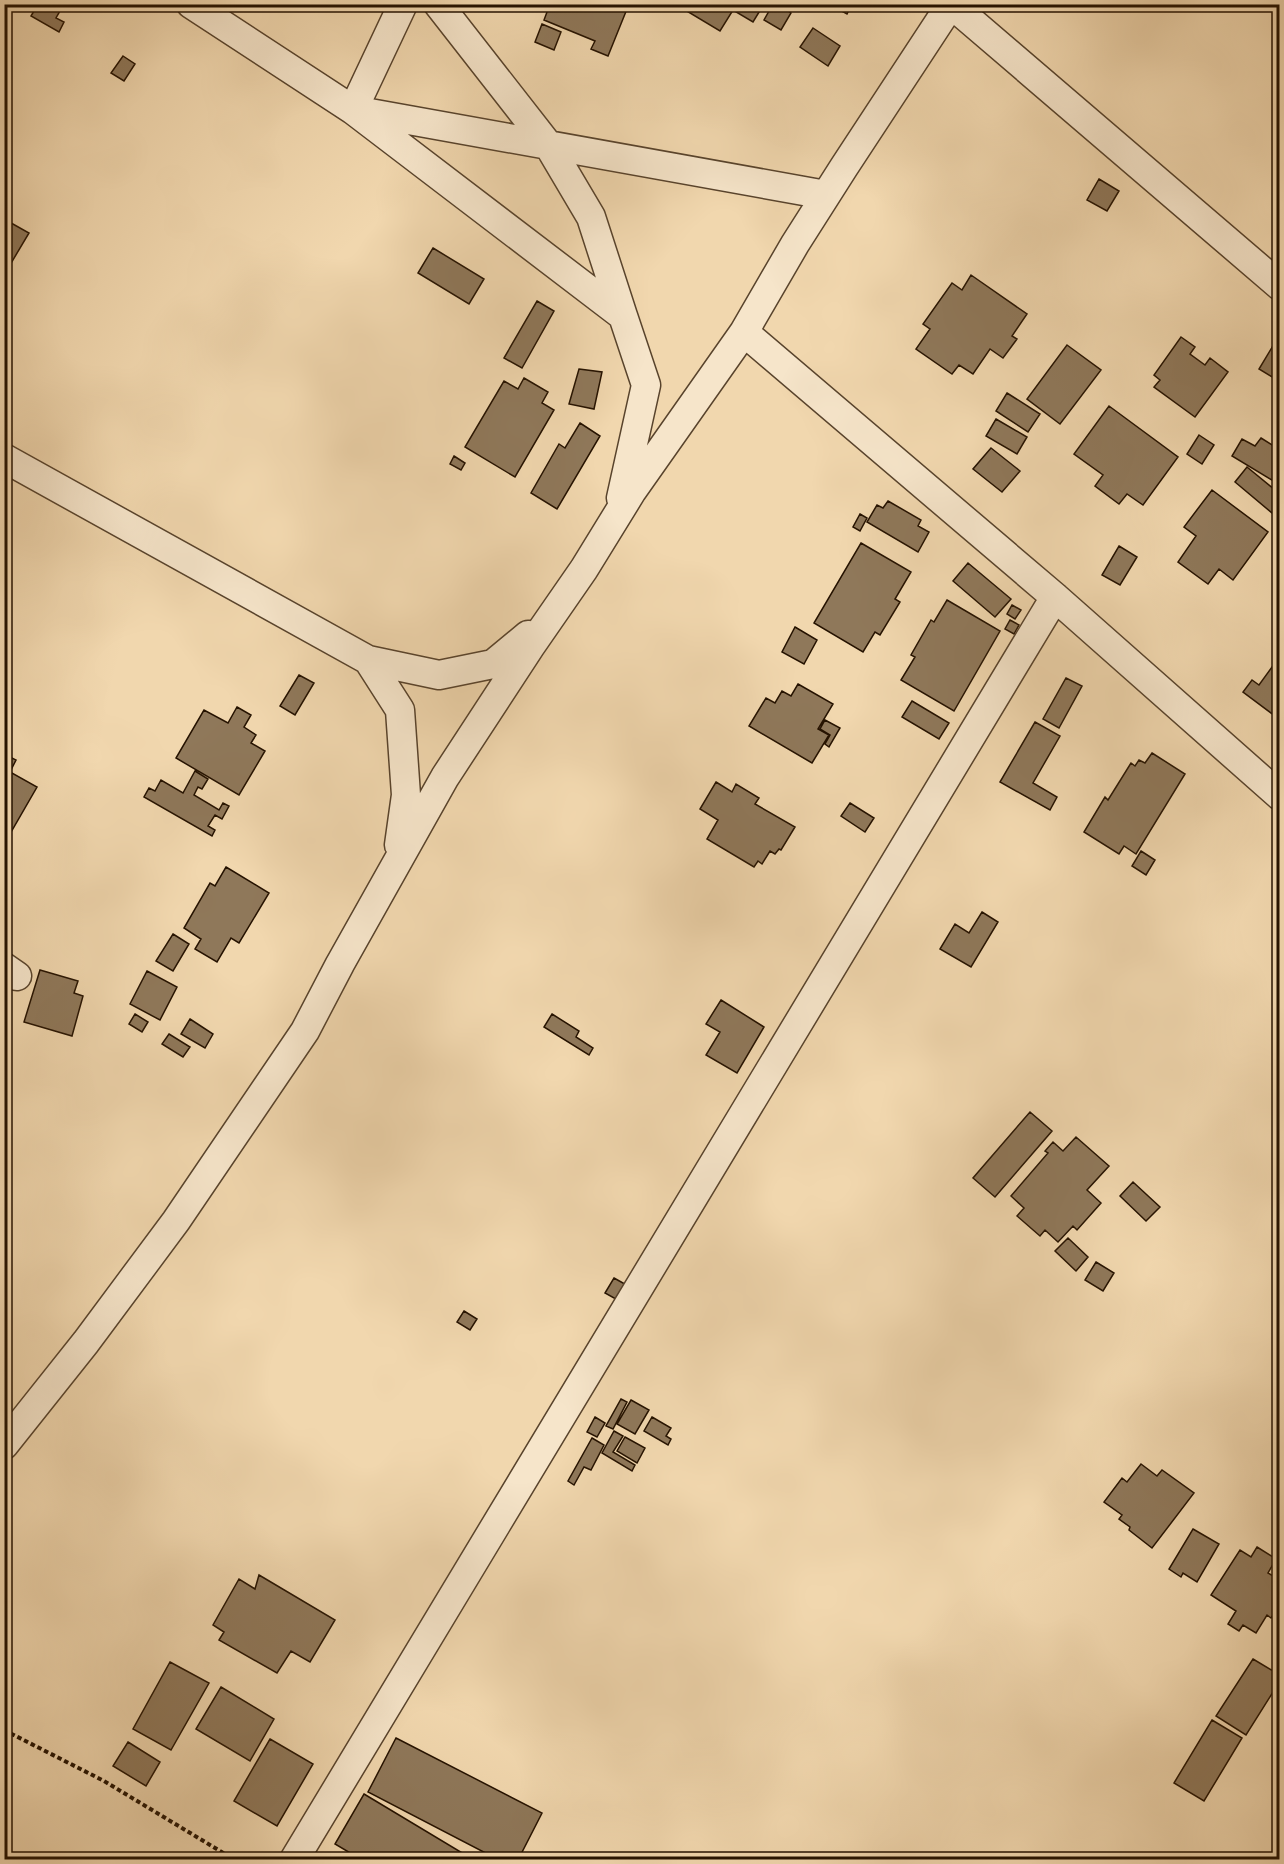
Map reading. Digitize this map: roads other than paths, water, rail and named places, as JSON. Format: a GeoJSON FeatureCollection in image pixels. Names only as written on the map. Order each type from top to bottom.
{"type":"FeatureCollection","features":[{"type":"Feature","properties":{"kind":"street"},"geometry":{"type":"LineString","coordinates":[[191,4],[353,110],[623,316]]}},
{"type":"Feature","properties":{"kind":"street"},"geometry":{"type":"LineString","coordinates":[[353,110],[403,4]]}},
{"type":"Feature","properties":{"kind":"street"},"geometry":{"type":"LineString","coordinates":[[438,4],[549,146],[591,218],[646,386],[618,514]]}},
{"type":"Feature","properties":{"kind":"street"},"geometry":{"type":"LineString","coordinates":[[4,1445],[100,1324],[176,1221],[305,1031],[445,777],[584,569],[618,514],[744,332],[795,244],[951,4],[1280,286]]}},
{"type":"Feature","properties":{"kind":"street"},"geometry":{"type":"LineString","coordinates":[[353,110],[826,195]]}},
{"type":"Feature","properties":{"kind":"street"},"geometry":{"type":"LineString","coordinates":[[744,332],[1055,597],[1280,796]]}},
{"type":"Feature","properties":{"kind":"street"},"geometry":{"type":"LineString","coordinates":[[4,458],[368,660],[439,675],[493,663],[552,615]]}},
{"type":"Feature","properties":{"kind":"street"},"geometry":{"type":"LineString","coordinates":[[294,1860],[1055,597]]}},
{"type":"Feature","properties":{"kind":"street"},"geometry":{"type":"LineString","coordinates":[[368,660],[400,711],[406,795],[397,863]]}}]}
